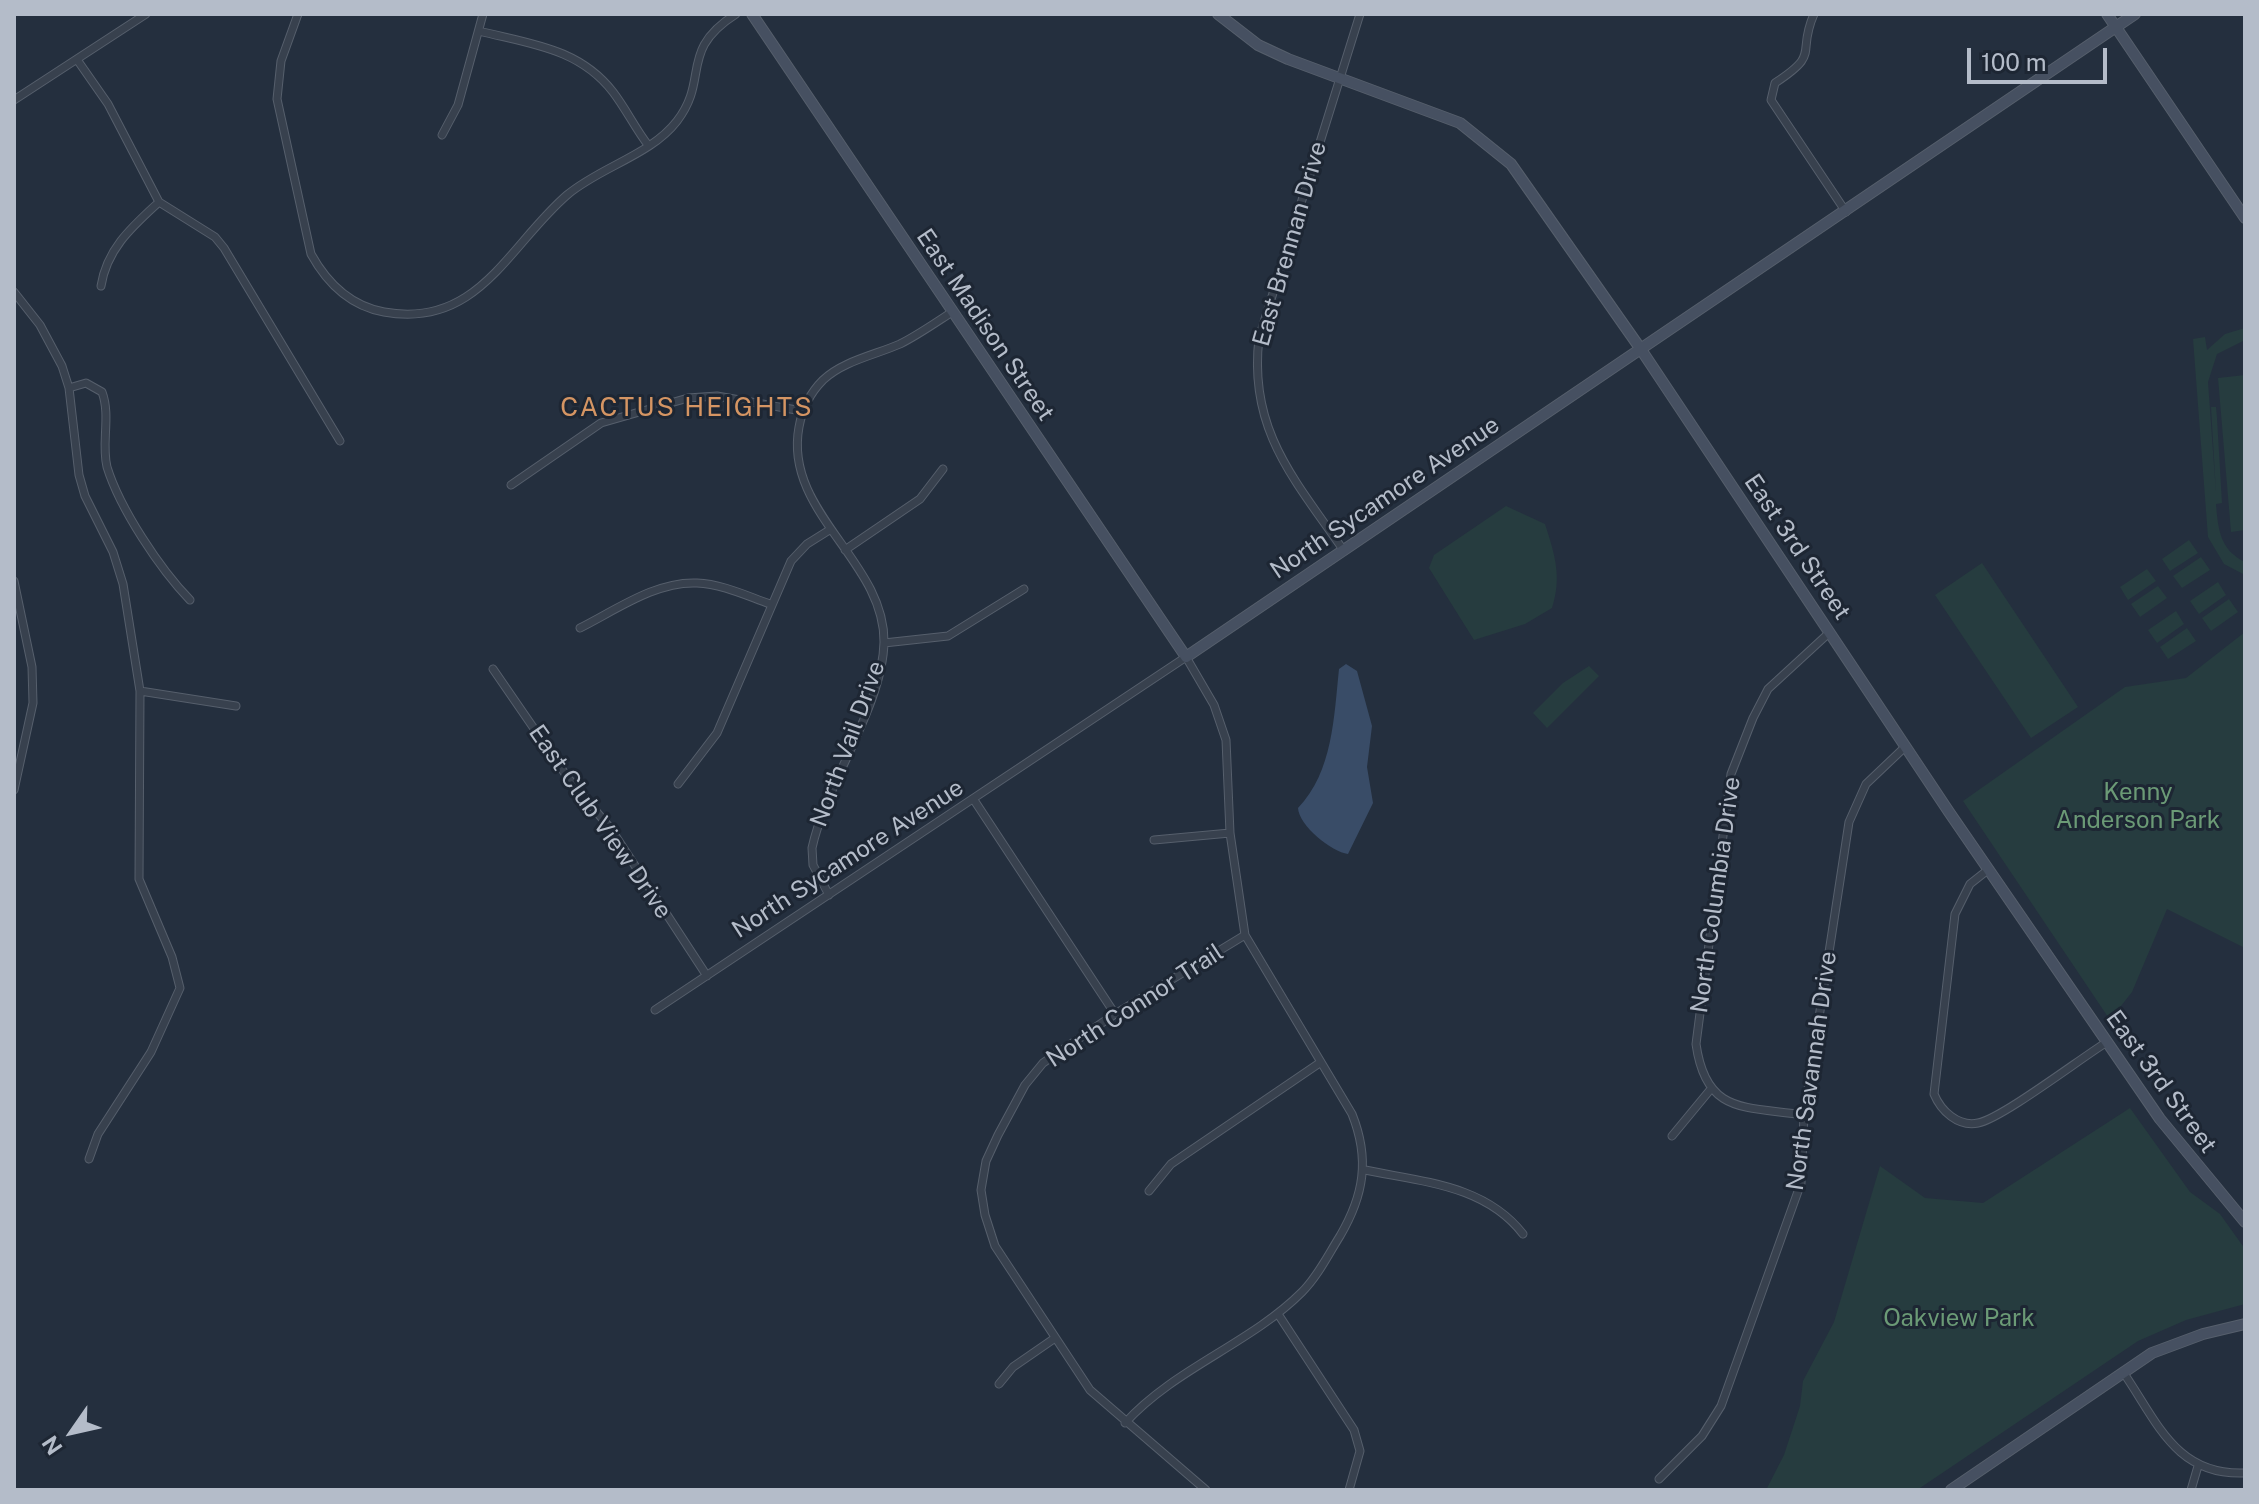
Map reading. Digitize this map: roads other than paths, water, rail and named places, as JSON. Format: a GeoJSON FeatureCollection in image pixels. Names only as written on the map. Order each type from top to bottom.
{"type":"FeatureCollection","features":[{"type":"Feature","properties":{"kind":"main road","name":"East Madison Street"},"geometry":{"type":"LineString","coordinates":[[752,14],[1186,657]]}},
{"type":"Feature","properties":{"kind":"main road","name":"East 3rd Street"},"geometry":{"type":"LineString","coordinates":[[1218,14],[1258,45],[1437,112],[1486,140],[1532,190],[2160,1119],[2245,1222]]}},
{"type":"Feature","properties":{"kind":"main road"},"geometry":{"type":"LineString","coordinates":[[2107,14],[2245,218]]}},
{"type":"Feature","properties":{"kind":"main road","name":"North Sycamore Avenue"},"geometry":{"type":"LineString","coordinates":[[1186,657],[2135,14]]}},
{"type":"Feature","properties":{"kind":"main road"},"geometry":{"type":"LineString","coordinates":[[1951,1490],[2123,1372],[2164,1348],[2245,1324]]}},
{"type":"Feature","properties":{"kind":"street"},"geometry":{"type":"LineString","coordinates":[[14,100],[146,14]]}},
{"type":"Feature","properties":{"kind":"street"},"geometry":{"type":"LineString","coordinates":[[298,14],[281,61],[277,99],[307,239],[318,267],[347,298],[361,306],[411,317],[452,306],[501,270],[569,193],[668,131],[685,107],[705,39],[736,14]]}},
{"type":"Feature","properties":{"kind":"street"},"geometry":{"type":"LineString","coordinates":[[442,135],[458,105],[483,14]]}},
{"type":"Feature","properties":{"kind":"street","name":"East Brennan Drive"},"geometry":{"type":"LineString","coordinates":[[1344,551],[1278,456],[1267,432],[1256,364],[1259,338],[1360,14]]}},
{"type":"Feature","properties":{"kind":"street"},"geometry":{"type":"LineString","coordinates":[[1814,14],[1806,31],[1808,53],[1800,67],[1775,83],[1771,100],[1846,212]]}},
{"type":"Feature","properties":{"kind":"street"},"geometry":{"type":"LineString","coordinates":[[479,31],[557,50],[583,63],[612,91],[648,145]]}},
{"type":"Feature","properties":{"kind":"street"},"geometry":{"type":"LineString","coordinates":[[78,61],[108,104],[159,202],[215,237],[224,248],[340,441]]}},
{"type":"Feature","properties":{"kind":"street"},"geometry":{"type":"LineString","coordinates":[[101,286],[103,274],[122,237],[159,202]]}},
{"type":"Feature","properties":{"kind":"street"},"geometry":{"type":"LineString","coordinates":[[14,292],[54,349],[69,388],[79,475],[85,496],[113,552],[123,584],[140,691],[139,879],[172,957],[180,988],[151,1052],[98,1134],[89,1159]]}},
{"type":"Feature","properties":{"kind":"street","name":"North Vail Drive"},"geometry":{"type":"LineString","coordinates":[[829,895],[813,865],[812,848],[872,692],[884,643],[872,593],[812,501],[801,472],[797,439],[802,411],[822,380],[834,371],[902,343],[952,312]]}},
{"type":"Feature","properties":{"kind":"street"},"geometry":{"type":"LineString","coordinates":[[69,388],[86,383],[102,392],[106,405],[107,466],[158,564],[190,600]]}},
{"type":"Feature","properties":{"kind":"street"},"geometry":{"type":"LineString","coordinates":[[511,485],[601,423],[688,398],[717,396],[802,411]]}},
{"type":"Feature","properties":{"kind":"street"},"geometry":{"type":"LineString","coordinates":[[845,550],[920,499],[943,469]]}},
{"type":"Feature","properties":{"kind":"street"},"geometry":{"type":"LineString","coordinates":[[678,784],[717,733],[791,561],[807,544],[831,529]]}},
{"type":"Feature","properties":{"kind":"street"},"geometry":{"type":"LineString","coordinates":[[14,581],[32,667],[33,703],[14,790]]}},
{"type":"Feature","properties":{"kind":"street"},"geometry":{"type":"LineString","coordinates":[[580,628],[658,590],[678,584],[716,586],[770,604]]}},
{"type":"Feature","properties":{"kind":"street"},"geometry":{"type":"LineString","coordinates":[[884,643],[948,636],[1024,589]]}},
{"type":"Feature","properties":{"kind":"street","name":"North Columbia Drive"},"geometry":{"type":"LineString","coordinates":[[1710,1090],[1700,1072],[1696,1044],[1731,774],[1768,689],[1830,632]]}},
{"type":"Feature","properties":{"kind":"street"},"geometry":{"type":"LineString","coordinates":[[1125,1423],[1156,1396],[1278,1314],[1305,1289],[1324,1262],[1356,1203],[1365,1170],[1361,1140],[1352,1114],[1245,935],[1230,833],[1226,740],[1214,705],[1186,657]]}},
{"type":"Feature","properties":{"kind":"street","name":"North Sycamore Avenue"},"geometry":{"type":"LineString","coordinates":[[655,1010],[1186,657]]}},
{"type":"Feature","properties":{"kind":"street","name":"East Club View Drive"},"geometry":{"type":"LineString","coordinates":[[493,669],[568,778],[611,829],[707,976]]}},
{"type":"Feature","properties":{"kind":"street"},"geometry":{"type":"LineString","coordinates":[[140,691],[236,706]]}},
{"type":"Feature","properties":{"kind":"street","name":"North Savannah Drive"},"geometry":{"type":"LineString","coordinates":[[1659,1479],[1702,1436],[1727,1393],[1801,1183],[1804,1115],[1849,822],[1866,784],[1906,746]]}},
{"type":"Feature","properties":{"kind":"street"},"geometry":{"type":"LineString","coordinates":[[974,800],[1115,1014]]}},
{"type":"Feature","properties":{"kind":"street"},"geometry":{"type":"LineString","coordinates":[[1154,840],[1230,833]]}},
{"type":"Feature","properties":{"kind":"street"},"geometry":{"type":"LineString","coordinates":[[1989,869],[1970,884],[1955,914],[1934,1094],[1937,1101],[1955,1119],[1981,1122],[2107,1042]]}},
{"type":"Feature","properties":{"kind":"street","name":"North Connor Trail"},"geometry":{"type":"LineString","coordinates":[[1206,1490],[1090,1390],[995,1246],[981,1190],[986,1161],[1032,1075],[1052,1055],[1245,935]]}},
{"type":"Feature","properties":{"kind":"street"},"geometry":{"type":"LineString","coordinates":[[1149,1191],[1171,1164],[1321,1062]]}},
{"type":"Feature","properties":{"kind":"street"},"geometry":{"type":"LineString","coordinates":[[1672,1136],[1710,1090],[1728,1102],[1804,1115]]}},
{"type":"Feature","properties":{"kind":"street"},"geometry":{"type":"LineString","coordinates":[[1365,1170],[1482,1197],[1511,1218],[1523,1234]]}},
{"type":"Feature","properties":{"kind":"street"},"geometry":{"type":"LineString","coordinates":[[1278,1314],[1354,1430],[1360,1451],[1349,1490]]}},
{"type":"Feature","properties":{"kind":"street"},"geometry":{"type":"LineString","coordinates":[[999,1384],[1013,1367],[1055,1338]]}},
{"type":"Feature","properties":{"kind":"street"},"geometry":{"type":"LineString","coordinates":[[2123,1372],[2176,1450],[2198,1466],[2245,1473]]}},
{"type":"Feature","properties":{"kind":"street"},"geometry":{"type":"LineString","coordinates":[[2191,1490],[2198,1466]]}},
{"type":"Feature","properties":{"kind":"water"},"geometry":{"type":"Polygon","coordinates":[[[1346,664],[1357,671],[1372,726],[1367,767],[1373,803],[1348,854],[1317,837],[1304,822],[1298,808],[1310,794],[1325,761],[1339,669],[1346,664]]]}},
{"type":"Feature","properties":{"kind":"district","name":"CACTUS HEIGHTS"},"geometry":{"type":"Point","coordinates":[687,408]}},
{"type":"Feature","properties":{"kind":"park label","name":"Kenny Anderson Park"},"geometry":{"type":"Point","coordinates":[2138,807]}},
{"type":"Feature","properties":{"kind":"park label","name":"Oakview Park"},"geometry":{"type":"Point","coordinates":[1959,1319]}}]}
